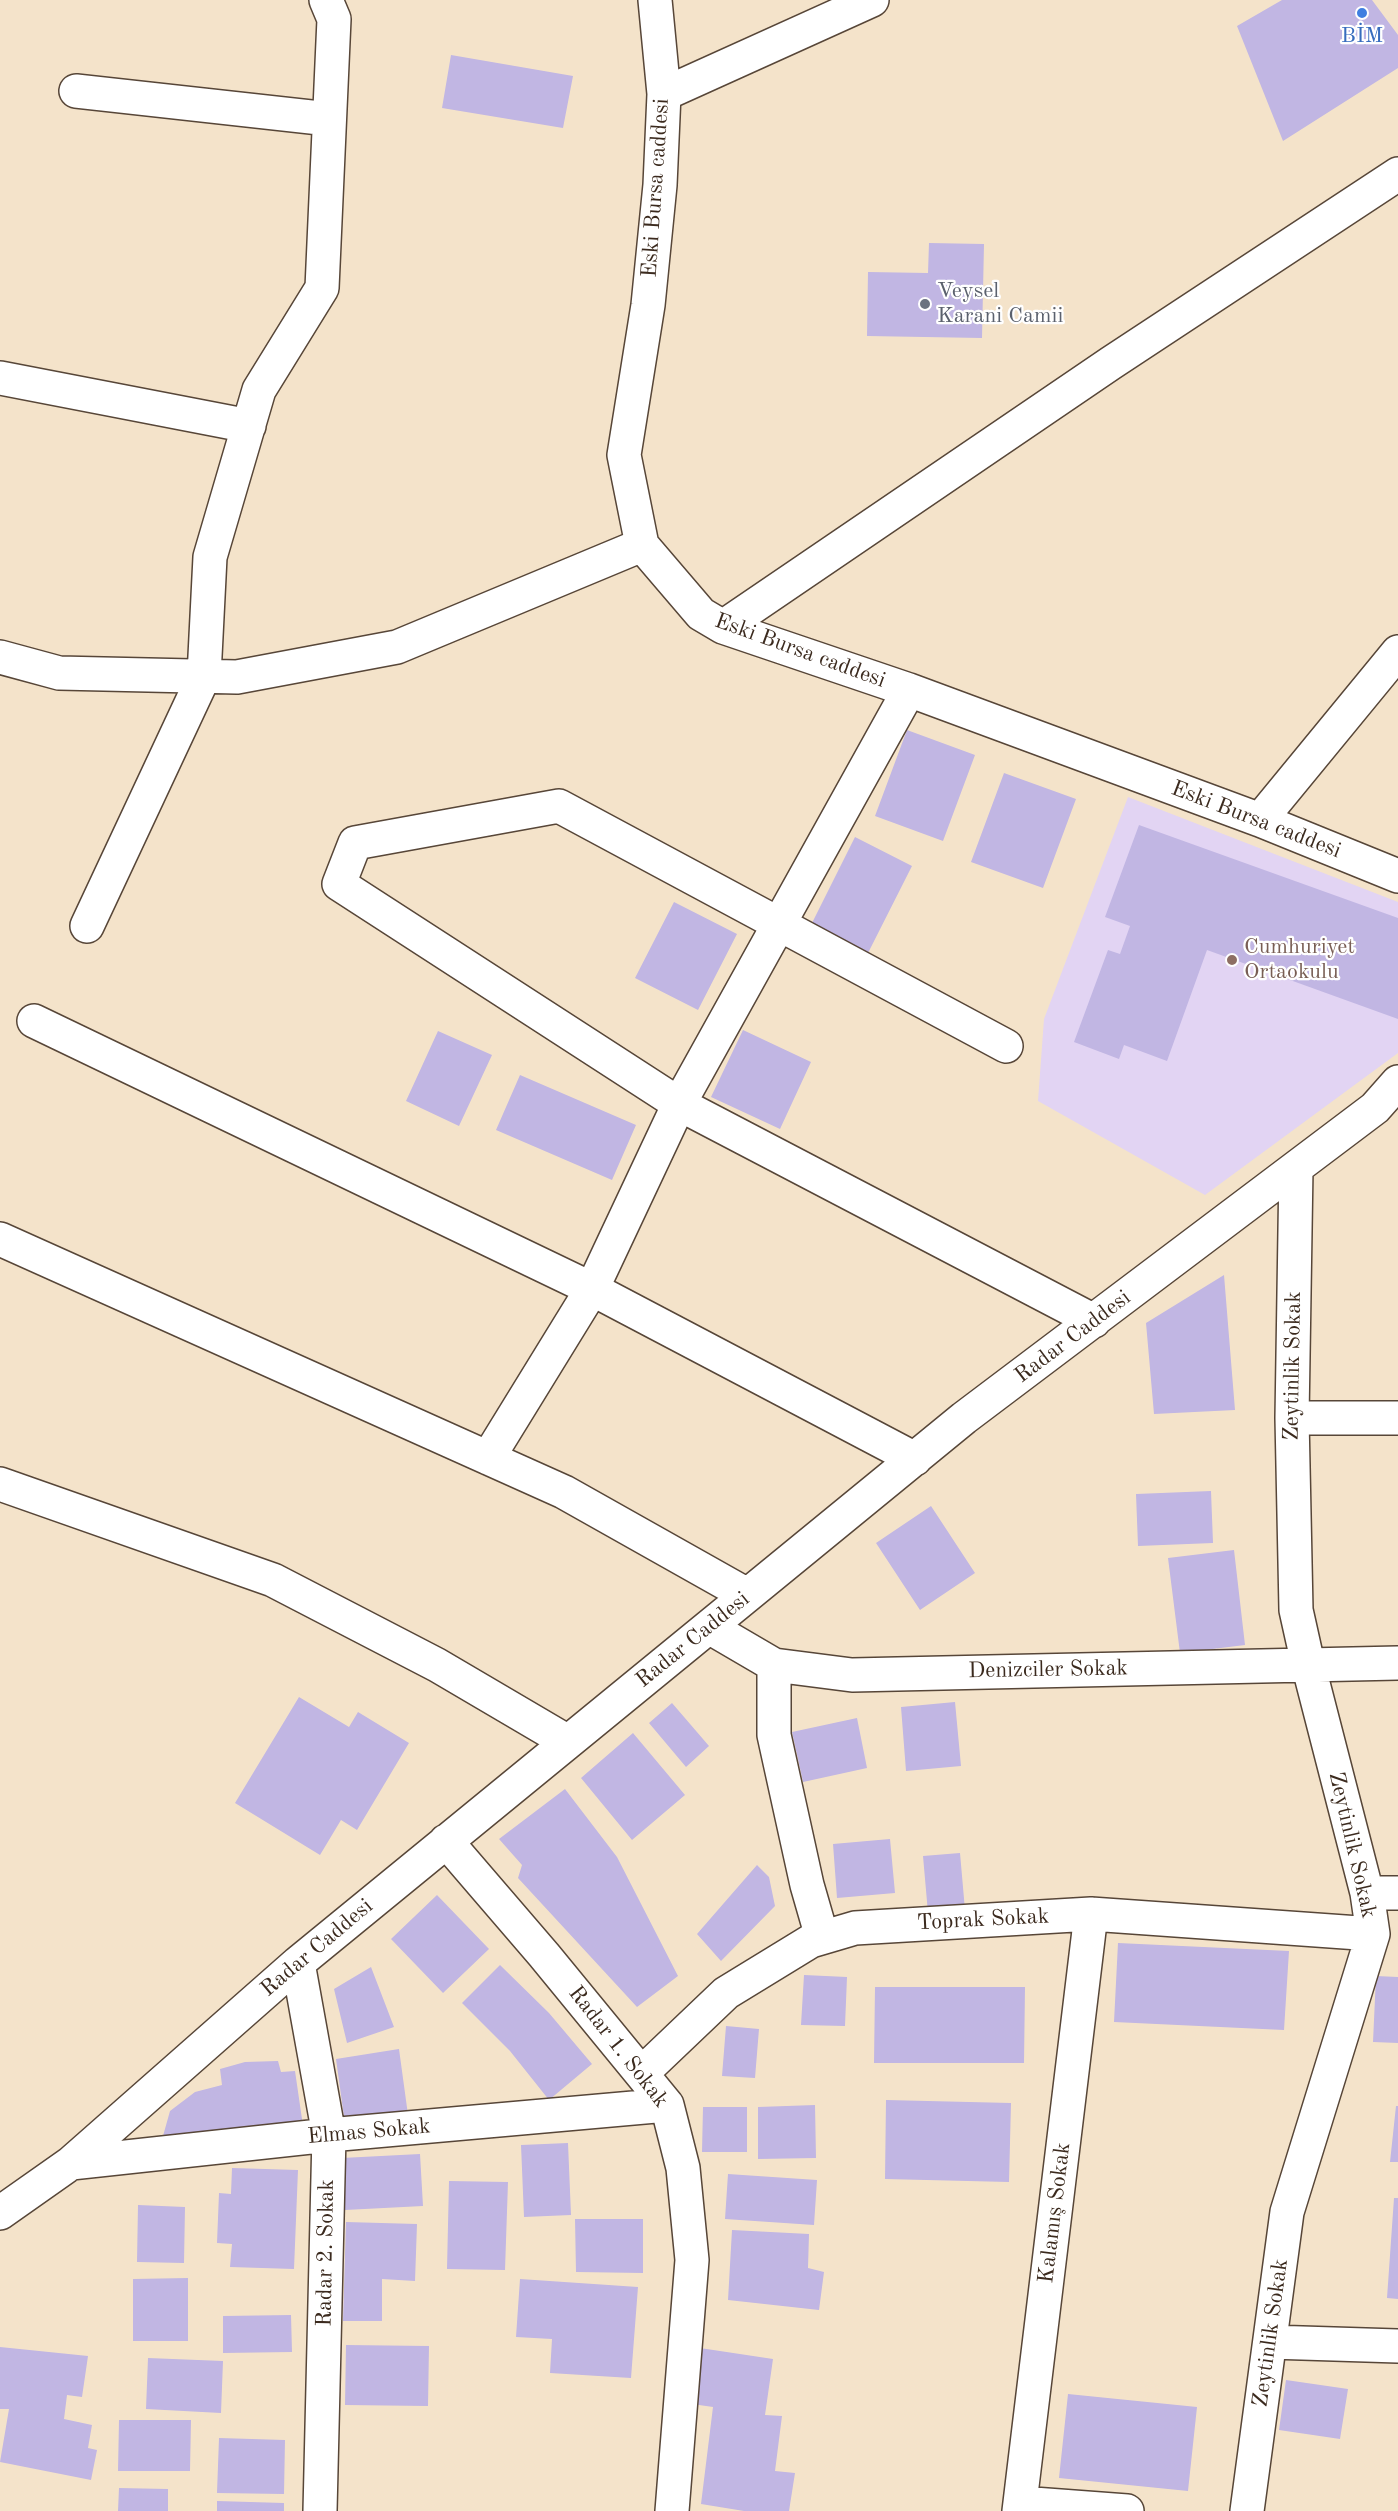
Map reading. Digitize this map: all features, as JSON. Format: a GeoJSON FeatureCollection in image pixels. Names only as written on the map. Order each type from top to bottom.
{"type":"FeatureCollection","features":[{"type":"Feature","properties":{"kind":"street"},"geometry":{"type":"LineString","coordinates":[[87,926],[204,676],[210,557],[259,390],[322,288],[334,19],[326,0]]}},
{"type":"Feature","properties":{"kind":"street","name":"Eski Bursa caddesi"},"geometry":{"type":"LineString","coordinates":[[655,0],[664,94],[660,185],[648,305],[624,455],[642,545],[701,614],[723,627],[909,690],[1260,820],[1398,876]]}},
{"type":"Feature","properties":{"kind":"street"},"geometry":{"type":"LineString","coordinates":[[664,94],[872,0]]}},
{"type":"Feature","properties":{"kind":"street"},"geometry":{"type":"LineString","coordinates":[[76,91],[330,119]]}},
{"type":"Feature","properties":{"kind":"street"},"geometry":{"type":"LineString","coordinates":[[723,627],[1111,363],[1398,174]]}},
{"type":"Feature","properties":{"kind":"street"},"geometry":{"type":"LineString","coordinates":[[0,378],[249,426]]}},
{"type":"Feature","properties":{"kind":"street"},"geometry":{"type":"LineString","coordinates":[[0,657],[59,673],[237,677],[397,647],[642,545]]}},
{"type":"Feature","properties":{"kind":"street"},"geometry":{"type":"LineString","coordinates":[[1260,820],[1398,652]]}},
{"type":"Feature","properties":{"kind":"street"},"geometry":{"type":"LineString","coordinates":[[488,1458],[592,1289],[679,1104],[909,690]]}},
{"type":"Feature","properties":{"kind":"street"},"geometry":{"type":"LineString","coordinates":[[1006,1046],[559,806],[355,843],[339,884],[679,1104],[1094,1321]]}},
{"type":"Feature","properties":{"kind":"street"},"geometry":{"type":"LineString","coordinates":[[34,1022],[592,1289],[915,1459]]}},
{"type":"Feature","properties":{"kind":"street","name":"Radar Caddesi"},"geometry":{"type":"LineString","coordinates":[[0,2213],[70,2163],[298,1963],[964,1418],[1375,1108],[1398,1082]]}},
{"type":"Feature","properties":{"kind":"street","name":"Zeytinlik Sokak"},"geometry":{"type":"LineString","coordinates":[[1247,2511],[1287,2212],[1372,1934],[1382,1893],[1308,1664],[1296,1610],[1292,1418],[1296,1168]]}},
{"type":"Feature","properties":{"kind":"street"},"geometry":{"type":"LineString","coordinates":[[0,1239],[564,1492],[747,1595]]}},
{"type":"Feature","properties":{"kind":"street"},"geometry":{"type":"LineString","coordinates":[[1292,1418],[1398,1418]]}},
{"type":"Feature","properties":{"kind":"street"},"geometry":{"type":"LineString","coordinates":[[0,1484],[273,1580],[437,1665],[568,1742]]}},
{"type":"Feature","properties":{"kind":"street","name":"Denizciler Sokak"},"geometry":{"type":"LineString","coordinates":[[709,1627],[774,1665],[852,1675],[1398,1663]]}},
{"type":"Feature","properties":{"kind":"street"},"geometry":{"type":"LineString","coordinates":[[774,1665],[774,1735],[807,1886],[822,1937]]}},
{"type":"Feature","properties":{"kind":"street","name":"Radar 1. Sokak"},"geometry":{"type":"LineString","coordinates":[[446,1841],[667,2105],[683,2168],[692,2260],[672,2511]]}},
{"type":"Feature","properties":{"kind":"street","name":"Toprak Sokak"},"geometry":{"type":"LineString","coordinates":[[642,2073],[726,1993],[811,1941],[855,1928],[1091,1914],[1372,1934]]}},
{"type":"Feature","properties":{"kind":"street","name":"Kalamış Sokak"},"geometry":{"type":"LineString","coordinates":[[1019,2507],[1091,1914]]}},
{"type":"Feature","properties":{"kind":"street","name":"Radar 2. Sokak"},"geometry":{"type":"LineString","coordinates":[[298,1963],[329,2135],[320,2511]]}},
{"type":"Feature","properties":{"kind":"street","name":"Elmas Sokak"},"geometry":{"type":"LineString","coordinates":[[70,2163],[329,2135],[667,2105]]}},
{"type":"Feature","properties":{"kind":"street"},"geometry":{"type":"LineString","coordinates":[[1269,2342],[1398,2346]]}},
{"type":"Feature","properties":{"kind":"street"},"geometry":{"type":"LineString","coordinates":[[1019,2507],[1127,2511]]}},
{"type":"Feature","properties":{"kind":"shaded area","name":"Cumhuriyet Ortaokulu"},"geometry":{"type":"Polygon","coordinates":[[[1128,797],[1398,902],[1398,1053],[1205,1195],[1038,1101],[1044,1019],[1128,797]]]}},
{"type":"Feature","properties":{"kind":"building"},"geometry":{"type":"Polygon","coordinates":[[[1282,0],[1372,0],[1398,35],[1398,68],[1283,141],[1237,26],[1282,0]]]}},
{"type":"Feature","properties":{"kind":"building"},"geometry":{"type":"Polygon","coordinates":[[[451,55],[573,76],[563,128],[442,108],[451,55]]]}},
{"type":"Feature","properties":{"kind":"building","name":"Veysel Karani Camii"},"geometry":{"type":"Polygon","coordinates":[[[929,243],[984,244],[982,338],[867,336],[868,272],[928,273],[929,243]]]}},
{"type":"Feature","properties":{"kind":"building"},"geometry":{"type":"Polygon","coordinates":[[[907,730],[975,755],[943,841],[875,816],[907,730]]]}},
{"type":"Feature","properties":{"kind":"building"},"geometry":{"type":"Polygon","coordinates":[[[1004,773],[1076,799],[1043,888],[971,862],[1004,773]]]}},
{"type":"Feature","properties":{"kind":"building"},"geometry":{"type":"Polygon","coordinates":[[[1139,825],[1398,918],[1398,1019],[1207,950],[1167,1061],[1124,1045],[1119,1059],[1074,1042],[1108,950],[1120,954],[1130,926],[1105,917],[1139,825]]]}},
{"type":"Feature","properties":{"kind":"building"},"geometry":{"type":"Polygon","coordinates":[[[855,837],[912,866],[868,953],[811,925],[855,837]]]}},
{"type":"Feature","properties":{"kind":"building"},"geometry":{"type":"Polygon","coordinates":[[[674,902],[737,934],[698,1010],[635,978],[674,902]]]}},
{"type":"Feature","properties":{"kind":"building"},"geometry":{"type":"Polygon","coordinates":[[[743,1030],[811,1062],[780,1129],[711,1097],[743,1030]]]}},
{"type":"Feature","properties":{"kind":"building"},"geometry":{"type":"Polygon","coordinates":[[[438,1031],[492,1055],[459,1126],[406,1101],[438,1031]]]}},
{"type":"Feature","properties":{"kind":"building"},"geometry":{"type":"Polygon","coordinates":[[[520,1075],[636,1125],[612,1180],[496,1130],[520,1075]]]}},
{"type":"Feature","properties":{"kind":"building"},"geometry":{"type":"Polygon","coordinates":[[[1224,1275],[1235,1410],[1154,1414],[1146,1323],[1224,1275]]]}},
{"type":"Feature","properties":{"kind":"building"},"geometry":{"type":"Polygon","coordinates":[[[1211,1491],[1213,1543],[1138,1546],[1136,1494],[1211,1491]]]}},
{"type":"Feature","properties":{"kind":"building"},"geometry":{"type":"Polygon","coordinates":[[[931,1506],[975,1573],[920,1610],[876,1543],[931,1506]]]}},
{"type":"Feature","properties":{"kind":"building"},"geometry":{"type":"Polygon","coordinates":[[[1234,1550],[1245,1645],[1180,1653],[1168,1558],[1234,1550]]]}},
{"type":"Feature","properties":{"kind":"building"},"geometry":{"type":"Polygon","coordinates":[[[299,1697],[349,1727],[358,1712],[409,1743],[357,1830],[341,1820],[320,1855],[235,1803],[299,1697]]]}},
{"type":"Feature","properties":{"kind":"building"},"geometry":{"type":"Polygon","coordinates":[[[955,1702],[961,1766],[906,1771],[901,1707],[955,1702]]]}},
{"type":"Feature","properties":{"kind":"building"},"geometry":{"type":"Polygon","coordinates":[[[672,1703],[709,1746],[686,1767],[649,1723],[672,1703]]]}},
{"type":"Feature","properties":{"kind":"building"},"geometry":{"type":"Polygon","coordinates":[[[857,1718],[867,1768],[803,1782],[792,1732],[857,1718]]]}},
{"type":"Feature","properties":{"kind":"building"},"geometry":{"type":"Polygon","coordinates":[[[633,1733],[685,1795],[632,1840],[581,1778],[633,1733]]]}},
{"type":"Feature","properties":{"kind":"building"},"geometry":{"type":"Polygon","coordinates":[[[565,1789],[617,1857],[678,1976],[637,2007],[518,1878],[522,1865],[499,1839],[565,1789]]]}},
{"type":"Feature","properties":{"kind":"building"},"geometry":{"type":"Polygon","coordinates":[[[890,1839],[895,1893],[837,1898],[833,1844],[890,1839]]]}},
{"type":"Feature","properties":{"kind":"building"},"geometry":{"type":"Polygon","coordinates":[[[960,1853],[965,1910],[928,1913],[923,1856],[960,1853]]]}},
{"type":"Feature","properties":{"kind":"building"},"geometry":{"type":"Polygon","coordinates":[[[757,1865],[769,1877],[775,1906],[721,1961],[697,1934],[757,1865]]]}},
{"type":"Feature","properties":{"kind":"building"},"geometry":{"type":"Polygon","coordinates":[[[437,1895],[489,1949],[443,1993],[391,1939],[437,1895]]]}},
{"type":"Feature","properties":{"kind":"building"},"geometry":{"type":"Polygon","coordinates":[[[1118,1943],[1289,1951],[1284,2030],[1114,2022],[1118,1943]]]}},
{"type":"Feature","properties":{"kind":"building"},"geometry":{"type":"Polygon","coordinates":[[[500,1965],[549,2013],[592,2064],[549,2100],[510,2051],[462,2003],[500,1965]]]}},
{"type":"Feature","properties":{"kind":"building"},"geometry":{"type":"Polygon","coordinates":[[[371,1967],[394,2027],[347,2043],[334,1989],[371,1967]]]}},
{"type":"Feature","properties":{"kind":"building"},"geometry":{"type":"Polygon","coordinates":[[[804,1975],[847,1977],[845,2026],[801,2025],[804,1975]]]}},
{"type":"Feature","properties":{"kind":"building"},"geometry":{"type":"Polygon","coordinates":[[[1376,1976],[1398,1977],[1398,2043],[1373,2042],[1376,1976]]]}},
{"type":"Feature","properties":{"kind":"building"},"geometry":{"type":"Polygon","coordinates":[[[875,1987],[1025,1987],[1024,2063],[874,2063],[875,1987]]]}},
{"type":"Feature","properties":{"kind":"building"},"geometry":{"type":"Polygon","coordinates":[[[726,2026],[759,2029],[755,2078],[722,2076],[726,2026]]]}},
{"type":"Feature","properties":{"kind":"building"},"geometry":{"type":"Polygon","coordinates":[[[399,2049],[408,2115],[345,2124],[336,2059],[399,2049]]]}},
{"type":"Feature","properties":{"kind":"building"},"geometry":{"type":"Polygon","coordinates":[[[278,2061],[281,2072],[295,2071],[303,2126],[163,2136],[170,2111],[195,2092],[222,2085],[220,2069],[245,2062],[278,2061]]]}},
{"type":"Feature","properties":{"kind":"building"},"geometry":{"type":"Polygon","coordinates":[[[886,2100],[1011,2103],[1009,2182],[885,2179],[886,2100]]]}},
{"type":"Feature","properties":{"kind":"building"},"geometry":{"type":"Polygon","coordinates":[[[815,2105],[816,2158],[758,2159],[758,2107],[815,2105]]]}},
{"type":"Feature","properties":{"kind":"building"},"geometry":{"type":"Polygon","coordinates":[[[1396,2106],[1398,2106],[1398,2162],[1390,2162],[1396,2106]]]}},
{"type":"Feature","properties":{"kind":"building"},"geometry":{"type":"Polygon","coordinates":[[[703,2107],[747,2107],[747,2152],[702,2152],[703,2107]]]}},
{"type":"Feature","properties":{"kind":"building"},"geometry":{"type":"Polygon","coordinates":[[[568,2143],[571,2215],[524,2217],[521,2145],[568,2143]]]}},
{"type":"Feature","properties":{"kind":"building"},"geometry":{"type":"Polygon","coordinates":[[[420,2154],[423,2206],[345,2210],[342,2158],[420,2154]]]}},
{"type":"Feature","properties":{"kind":"building"},"geometry":{"type":"Polygon","coordinates":[[[232,2168],[298,2170],[294,2269],[230,2267],[232,2244],[217,2243],[219,2193],[231,2194],[232,2168]]]}},
{"type":"Feature","properties":{"kind":"building"},"geometry":{"type":"Polygon","coordinates":[[[728,2174],[817,2180],[814,2225],[725,2219],[728,2174]]]}},
{"type":"Feature","properties":{"kind":"building"},"geometry":{"type":"Polygon","coordinates":[[[449,2181],[508,2182],[505,2270],[447,2269],[449,2181]]]}},
{"type":"Feature","properties":{"kind":"building"},"geometry":{"type":"Polygon","coordinates":[[[1394,2198],[1398,2198],[1398,2299],[1387,2298],[1394,2198]]]}},
{"type":"Feature","properties":{"kind":"building"},"geometry":{"type":"Polygon","coordinates":[[[138,2205],[185,2207],[184,2263],[137,2262],[138,2205]]]}},
{"type":"Feature","properties":{"kind":"building"},"geometry":{"type":"Polygon","coordinates":[[[575,2219],[643,2219],[643,2273],[576,2272],[575,2219]]]}},
{"type":"Feature","properties":{"kind":"building"},"geometry":{"type":"Polygon","coordinates":[[[346,2222],[417,2224],[415,2281],[382,2279],[382,2321],[343,2321],[346,2222]]]}},
{"type":"Feature","properties":{"kind":"building"},"geometry":{"type":"Polygon","coordinates":[[[732,2230],[809,2234],[808,2268],[824,2272],[819,2310],[728,2300],[732,2230]]]}},
{"type":"Feature","properties":{"kind":"building"},"geometry":{"type":"Polygon","coordinates":[[[188,2278],[188,2341],[133,2341],[133,2279],[188,2278]]]}},
{"type":"Feature","properties":{"kind":"building"},"geometry":{"type":"Polygon","coordinates":[[[520,2279],[638,2287],[631,2378],[550,2373],[552,2339],[516,2337],[520,2279]]]}},
{"type":"Feature","properties":{"kind":"building"},"geometry":{"type":"Polygon","coordinates":[[[291,2315],[292,2352],[223,2353],[223,2316],[291,2315]]]}},
{"type":"Feature","properties":{"kind":"building"},"geometry":{"type":"Polygon","coordinates":[[[346,2345],[429,2346],[428,2406],[345,2405],[346,2345]]]}},
{"type":"Feature","properties":{"kind":"building"},"geometry":{"type":"Polygon","coordinates":[[[0,2347],[88,2356],[82,2397],[67,2395],[64,2419],[92,2425],[88,2448],[97,2450],[91,2480],[0,2462],[9,2409],[0,2409],[0,2347]]]}},
{"type":"Feature","properties":{"kind":"building"},"geometry":{"type":"Polygon","coordinates":[[[700,2348],[773,2359],[765,2415],[782,2416],[775,2471],[795,2473],[789,2511],[744,2511],[701,2504],[713,2407],[692,2404],[700,2348]]]}},
{"type":"Feature","properties":{"kind":"building"},"geometry":{"type":"Polygon","coordinates":[[[148,2358],[223,2361],[221,2413],[146,2409],[148,2358]]]}},
{"type":"Feature","properties":{"kind":"building"},"geometry":{"type":"Polygon","coordinates":[[[1286,2380],[1348,2389],[1340,2439],[1279,2430],[1286,2380]]]}},
{"type":"Feature","properties":{"kind":"building"},"geometry":{"type":"Polygon","coordinates":[[[1068,2394],[1197,2407],[1188,2491],[1059,2478],[1068,2394]]]}},
{"type":"Feature","properties":{"kind":"building"},"geometry":{"type":"Polygon","coordinates":[[[119,2420],[191,2420],[190,2471],[118,2471],[119,2420]]]}},
{"type":"Feature","properties":{"kind":"building"},"geometry":{"type":"Polygon","coordinates":[[[219,2438],[285,2440],[284,2494],[217,2493],[219,2438]]]}},
{"type":"Feature","properties":{"kind":"building"},"geometry":{"type":"Polygon","coordinates":[[[119,2488],[168,2489],[168,2511],[118,2511],[119,2488]]]}},
{"type":"Feature","properties":{"kind":"building"},"geometry":{"type":"Polygon","coordinates":[[[217,2501],[284,2503],[284,2511],[217,2511],[217,2501]]]}},
{"type":"Feature","properties":{"kind":"place","name":"BİM"},"geometry":{"type":"Point","coordinates":[1362,13]}},
{"type":"Feature","properties":{"kind":"place","name":"Veysel Karani Camii"},"geometry":{"type":"Point","coordinates":[925,304]}},
{"type":"Feature","properties":{"kind":"place","name":"Cumhuriyet Ortaokulu"},"geometry":{"type":"Point","coordinates":[1232,960]}}]}
